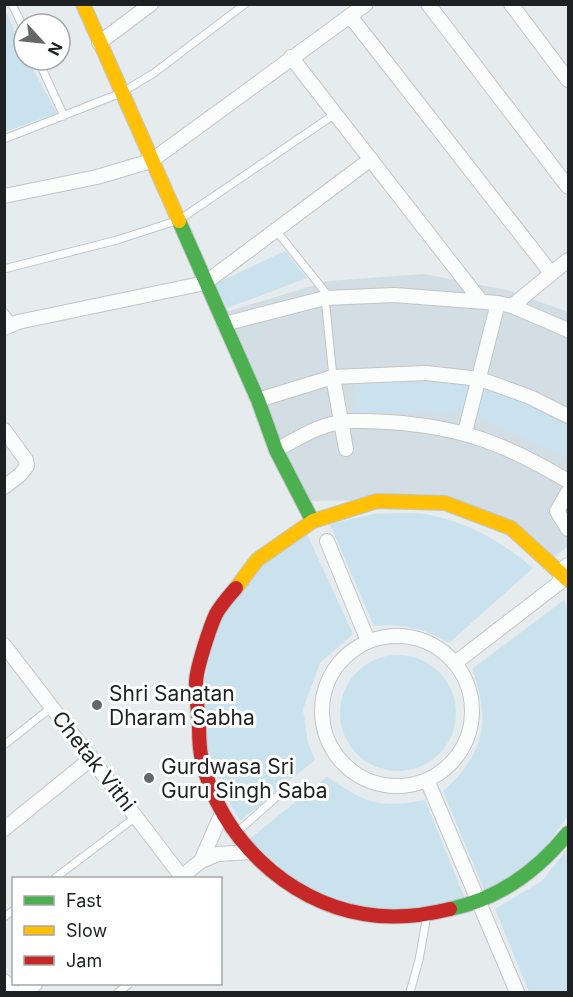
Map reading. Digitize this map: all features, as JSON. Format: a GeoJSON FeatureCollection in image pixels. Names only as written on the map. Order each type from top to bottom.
{"type":"FeatureCollection","features":[{"type":"Feature","properties":{"kind":"street"},"geometry":{"type":"LineString","coordinates":[[83,4],[258,400],[276,450],[312,520]]}},
{"type":"Feature","properties":{"kind":"street"},"geometry":{"type":"LineString","coordinates":[[99,43],[151,4]]}},
{"type":"Feature","properties":{"kind":"street"},"geometry":{"type":"LineString","coordinates":[[4,196],[97,177],[151,161],[366,4]]}},
{"type":"Feature","properties":{"kind":"street"},"geometry":{"type":"LineString","coordinates":[[428,4],[568,187]]}},
{"type":"Feature","properties":{"kind":"street"},"geometry":{"type":"LineString","coordinates":[[511,4],[568,80]]}},
{"type":"Feature","properties":{"kind":"street"},"geometry":{"type":"LineString","coordinates":[[350,15],[552,273]]}},
{"type":"Feature","properties":{"kind":"street"},"geometry":{"type":"LineString","coordinates":[[291,57],[480,300]]}},
{"type":"Feature","properties":{"kind":"street"},"geometry":{"type":"LineString","coordinates":[[9,326],[205,283],[371,159]]}},
{"type":"Feature","properties":{"kind":"street"},"geometry":{"type":"LineString","coordinates":[[465,432],[505,304],[568,260]]}},
{"type":"Feature","properties":{"kind":"street"},"geometry":{"type":"LineString","coordinates":[[224,324],[327,298],[394,295],[480,300],[505,304],[568,330]]}},
{"type":"Feature","properties":{"kind":"street"},"geometry":{"type":"LineString","coordinates":[[258,400],[333,377],[426,373],[480,379],[530,397],[568,416]]}},
{"type":"Feature","properties":{"kind":"street"},"geometry":{"type":"LineString","coordinates":[[333,377],[346,449]]}},
{"type":"Feature","properties":{"kind":"street"},"geometry":{"type":"LineString","coordinates":[[276,450],[313,430],[341,422],[405,423],[465,432],[520,454],[568,482]]}},
{"type":"Feature","properties":{"kind":"street"},"geometry":{"type":"LineString","coordinates":[[4,430],[26,460],[27,466],[20,475],[4,487]]}},
{"type":"Feature","properties":{"kind":"street"},"geometry":{"type":"LineString","coordinates":[[568,492],[557,511],[568,528]]}},
{"type":"Feature","properties":{"kind":"street"},"geometry":{"type":"LineString","coordinates":[[455,663],[565,577],[532,544],[500,522],[464,508],[426,500],[387,500],[348,506],[312,520],[279,540],[251,565],[227,595],[207,638],[199,665],[194,703],[197,741],[206,778],[222,813],[235,833],[251,852],[278,876],[308,895],[340,908],[375,915],[427,915],[480,902],[510,887],[538,866],[568,833]]}},
{"type":"Feature","properties":{"kind":"street"},"geometry":{"type":"LineString","coordinates":[[327,541],[368,641]]}},
{"type":"Feature","properties":{"kind":"street"},"geometry":{"type":"LineString","coordinates":[[392,636],[415,638],[430,643],[455,663],[469,690],[471,721],[461,750],[452,762],[427,780],[401,786],[388,786],[363,778],[341,763],[327,741],[321,715],[327,682],[346,655],[368,641],[392,636]]}},
{"type":"Feature","properties":{"kind":"street","name":"Chetak Vithi"},"geometry":{"type":"LineString","coordinates":[[4,645],[10,662],[52,707],[137,816],[180,877]]}},
{"type":"Feature","properties":{"kind":"street"},"geometry":{"type":"LineString","coordinates":[[4,829],[92,758]]}},
{"type":"Feature","properties":{"kind":"street"},"geometry":{"type":"LineString","coordinates":[[427,780],[517,993]]}},
{"type":"Feature","properties":{"kind":"street"},"geometry":{"type":"LineString","coordinates":[[201,861],[222,813]]}},
{"type":"Feature","properties":{"kind":"street"},"geometry":{"type":"LineString","coordinates":[[182,877],[201,861],[218,854],[251,852]]}},
{"type":"Feature","properties":{"kind":"street"},"geometry":{"type":"LineString","coordinates":[[4,981],[13,993]]}},
{"type":"Feature","properties":{"kind":"lane"},"geometry":{"type":"LineString","coordinates":[[4,139],[121,93],[154,73],[245,4]]}},
{"type":"Feature","properties":{"kind":"lane"},"geometry":{"type":"LineString","coordinates":[[44,72],[64,116]]}},
{"type":"Feature","properties":{"kind":"lane"},"geometry":{"type":"LineString","coordinates":[[4,269],[117,240],[179,220],[335,114]]}},
{"type":"Feature","properties":{"kind":"lane"},"geometry":{"type":"LineString","coordinates":[[275,229],[327,298],[333,377]]}},
{"type":"Feature","properties":{"kind":"lane"},"geometry":{"type":"LineString","coordinates":[[4,312],[9,326]]}},
{"type":"Feature","properties":{"kind":"lane"},"geometry":{"type":"LineString","coordinates":[[4,745],[52,707]]}},
{"type":"Feature","properties":{"kind":"lane"},"geometry":{"type":"LineString","coordinates":[[235,833],[281,793]]}},
{"type":"Feature","properties":{"kind":"lane"},"geometry":{"type":"LineString","coordinates":[[58,877],[137,816]]}},
{"type":"Feature","properties":{"kind":"lane"},"geometry":{"type":"LineString","coordinates":[[410,993],[427,915]]}},
{"type":"Feature","properties":{"kind":"shaded area"},"geometry":{"type":"Polygon","coordinates":[[[4,8],[12,25],[12,72],[35,72],[57,113],[5,132],[4,8]]]}},
{"type":"Feature","properties":{"kind":"shaded area"},"geometry":{"type":"Polygon","coordinates":[[[285,251],[307,278],[227,308],[215,284],[285,251]]]}},
{"type":"Feature","properties":{"kind":"shaded area"},"geometry":{"type":"Polygon","coordinates":[[[424,274],[507,290],[568,312],[568,546],[548,562],[500,525],[431,500],[300,501],[219,314],[328,281],[424,274]]]}},
{"type":"Feature","properties":{"kind":"shaded area"},"geometry":{"type":"Polygon","coordinates":[[[355,381],[466,383],[466,413],[355,412],[355,381]]]}},
{"type":"Feature","properties":{"kind":"shaded area"},"geometry":{"type":"Polygon","coordinates":[[[488,385],[568,423],[568,459],[474,415],[488,385]]]}},
{"type":"Feature","properties":{"kind":"shaded area"},"geometry":{"type":"Polygon","coordinates":[[[373,514],[423,514],[458,523],[497,542],[533,568],[449,643],[413,628],[394,625],[374,626],[330,524],[373,514]]]}},
{"type":"Feature","properties":{"kind":"shaded area"},"geometry":{"type":"Polygon","coordinates":[[[306,532],[353,634],[320,663],[303,709],[308,743],[315,760],[240,821],[218,781],[205,732],[204,706],[210,653],[218,628],[244,585],[273,556],[306,532]]]}},
{"type":"Feature","properties":{"kind":"shaded area"},"geometry":{"type":"Polygon","coordinates":[[[564,600],[568,610],[568,815],[548,845],[516,873],[485,892],[443,791],[468,764],[476,750],[480,736],[481,705],[472,669],[564,600]]]}},
{"type":"Feature","properties":{"kind":"shaded area"},"geometry":{"type":"Polygon","coordinates":[[[398,655],[420,659],[439,672],[452,691],[456,713],[452,735],[439,754],[420,767],[398,771],[376,767],[357,754],[344,735],[340,713],[344,691],[357,672],[376,659],[398,655]]]}},
{"type":"Feature","properties":{"kind":"shaded area"},"geometry":{"type":"Polygon","coordinates":[[[327,777],[352,793],[373,802],[395,804],[425,800],[466,901],[428,908],[391,911],[355,907],[337,902],[301,883],[248,840],[327,777]]]}},
{"type":"Feature","properties":{"kind":"shaded area"},"geometry":{"type":"Polygon","coordinates":[[[568,848],[568,992],[529,992],[495,909],[542,881],[568,848]]]}},
{"type":"Feature","properties":{"kind":"traffic: fast"},"geometry":{"type":"LineString","coordinates":[[179,221],[258,400],[276,450],[312,520]]}},
{"type":"Feature","properties":{"kind":"traffic: fast"},"geometry":{"type":"LineString","coordinates":[[450,909],[485,898],[516,882],[543,860],[568,833]]}},
{"type":"Feature","properties":{"kind":"traffic: slow"},"geometry":{"type":"LineString","coordinates":[[83,4],[179,221]]}},
{"type":"Feature","properties":{"kind":"traffic: slow"},"geometry":{"type":"LineString","coordinates":[[236,588],[257,560],[313,521],[377,501],[445,503],[511,528],[568,580]]}},
{"type":"Feature","properties":{"kind":"traffic: jam"},"geometry":{"type":"LineString","coordinates":[[236,588],[220,607],[213,620],[196,683],[201,756],[211,788],[240,839],[260,861],[283,880],[309,896],[336,907],[364,914],[385,916],[418,915],[450,909]]}},
{"type":"Feature","properties":{"kind":"place","name":"Shri Sanatan Dharam Sabha"},"geometry":{"type":"Point","coordinates":[97,705]}},
{"type":"Feature","properties":{"kind":"place","name":"Gurdwasa Sri Guru Singh Saba"},"geometry":{"type":"Point","coordinates":[149,778]}}]}
